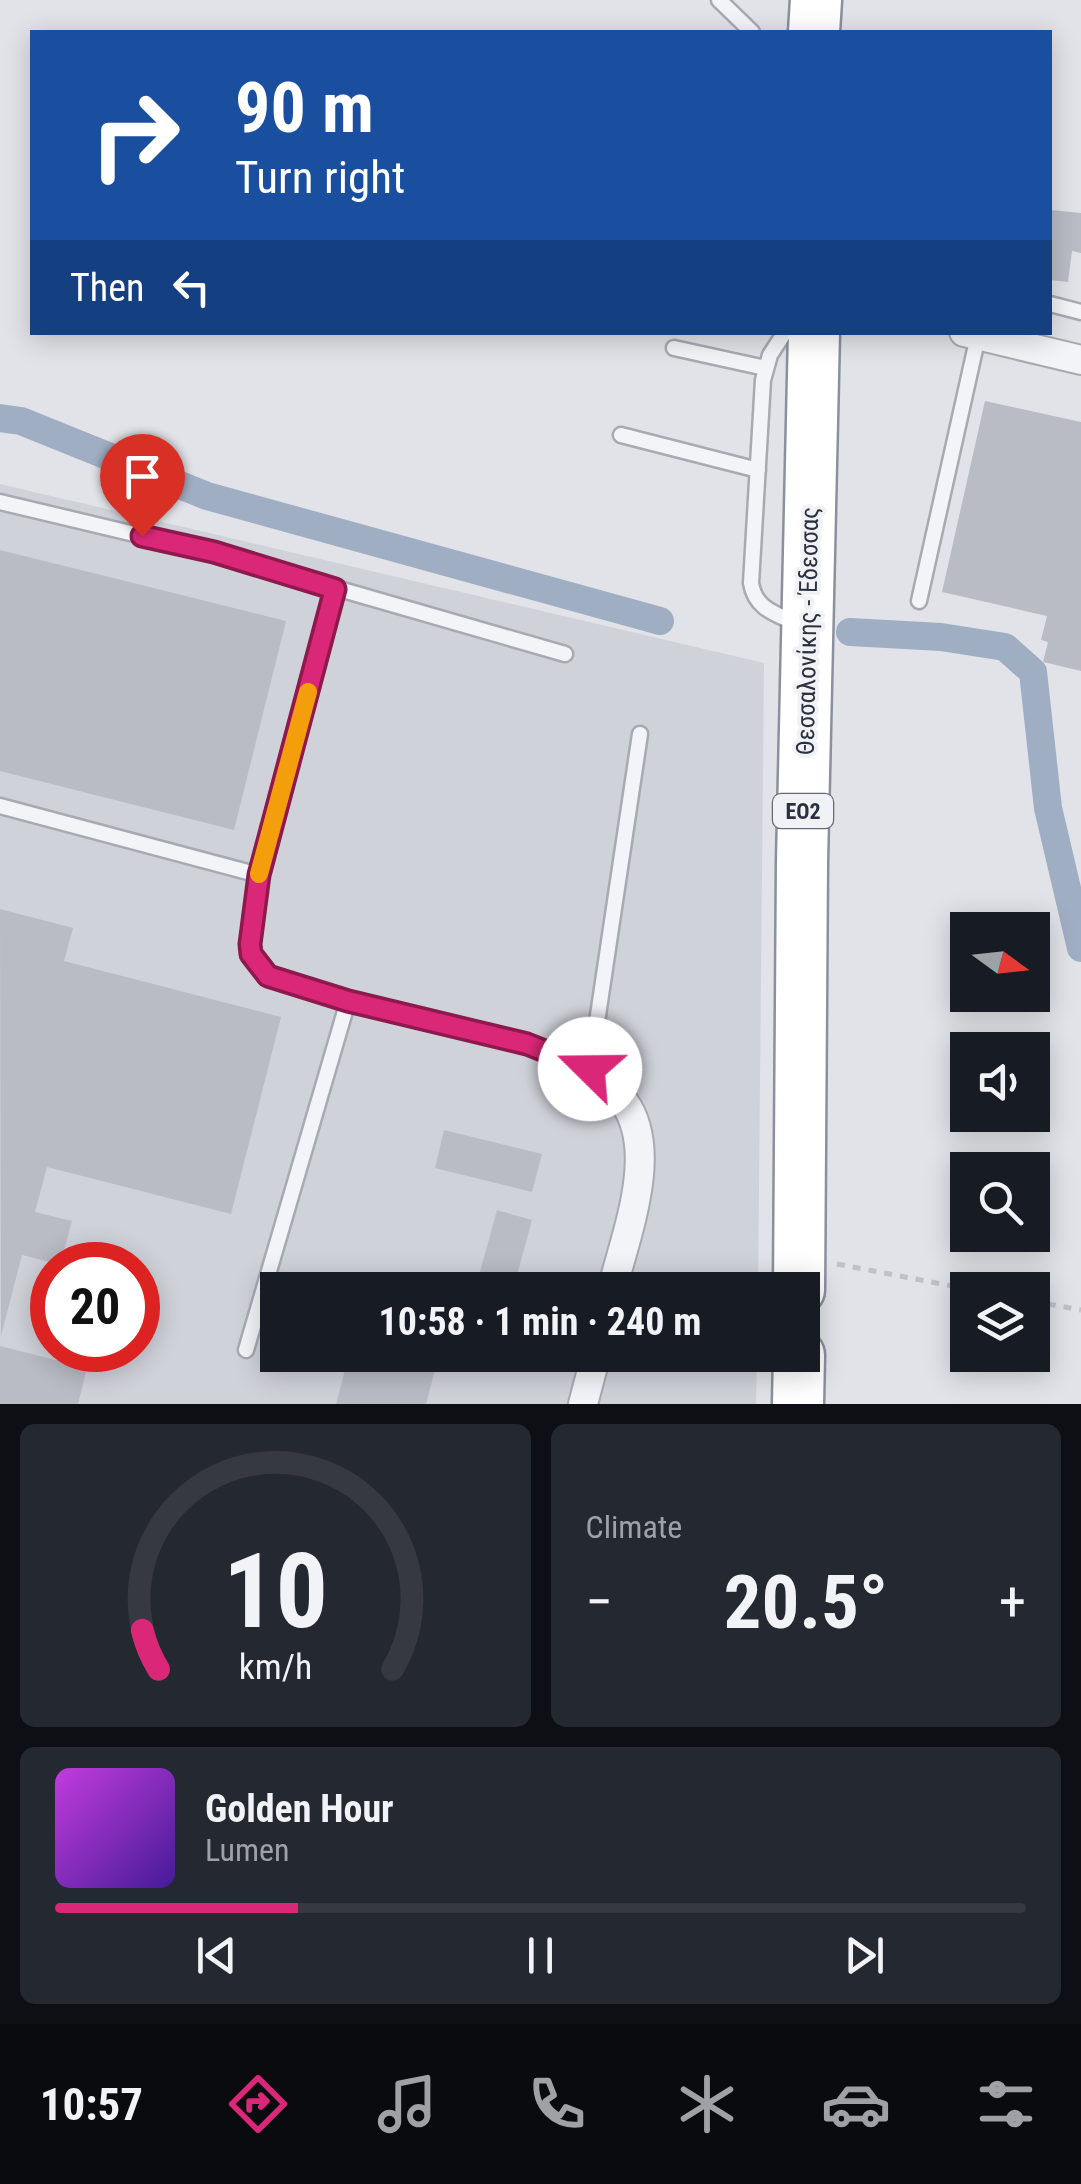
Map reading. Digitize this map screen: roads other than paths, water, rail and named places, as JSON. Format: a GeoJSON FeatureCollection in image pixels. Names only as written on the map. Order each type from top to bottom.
{"type":"FeatureCollection","features":[{"type":"Feature","properties":{"kind":"highway"},"geometry":{"type":"LineString","coordinates":[[814,30],[816,0]]}},
{"type":"Feature","properties":{"kind":"highway","name":"Θεσσαλονίκης - Έδεσσας"},"geometry":{"type":"LineString","coordinates":[[800,1272],[802,882],[814,335]]}},
{"type":"Feature","properties":{"kind":"highway"},"geometry":{"type":"LineString","coordinates":[[798,1404],[799,1372]]}},
{"type":"Feature","properties":{"kind":"street"},"geometry":{"type":"LineString","coordinates":[[975,335],[1081,360]]}},
{"type":"Feature","properties":{"kind":"street"},"geometry":{"type":"LineString","coordinates":[[590,1069],[626,1104],[637,1133],[640,1176],[616,1272]]}},
{"type":"Feature","properties":{"kind":"street"},"geometry":{"type":"LineString","coordinates":[[583,1404],[591,1372]]}},
{"type":"Feature","properties":{"kind":"lane"},"geometry":{"type":"LineString","coordinates":[[719,0],[750,30]]}},
{"type":"Feature","properties":{"kind":"lane"},"geometry":{"type":"LineString","coordinates":[[1052,305],[1081,312]]}},
{"type":"Feature","properties":{"kind":"lane"},"geometry":{"type":"LineString","coordinates":[[783,335],[766,368],[752,594],[765,609],[808,628]]}},
{"type":"Feature","properties":{"kind":"lane"},"geometry":{"type":"LineString","coordinates":[[918,602],[971,335]]}},
{"type":"Feature","properties":{"kind":"lane"},"geometry":{"type":"LineString","coordinates":[[674,348],[766,368]]}},
{"type":"Feature","properties":{"kind":"lane"},"geometry":{"type":"LineString","coordinates":[[621,434],[758,470]]}},
{"type":"Feature","properties":{"kind":"lane"},"geometry":{"type":"LineString","coordinates":[[0,502],[214,552],[566,654]]}},
{"type":"Feature","properties":{"kind":"lane"},"geometry":{"type":"LineString","coordinates":[[335,589],[259,875],[250,944],[251,954],[268,976],[348,1001],[527,1044],[590,1069],[640,734]]}},
{"type":"Feature","properties":{"kind":"lane"},"geometry":{"type":"LineString","coordinates":[[0,806],[259,875]]}},
{"type":"Feature","properties":{"kind":"lane"},"geometry":{"type":"LineString","coordinates":[[246,1350],[348,1001]]}},
{"type":"Feature","properties":{"kind":"waterway"},"geometry":{"type":"LineString","coordinates":[[0,418],[21,421],[207,496],[660,621]]}},
{"type":"Feature","properties":{"kind":"waterway"},"geometry":{"type":"LineString","coordinates":[[850,632],[941,637],[1005,647],[1033,672],[1048,808],[1081,948]]}}]}
